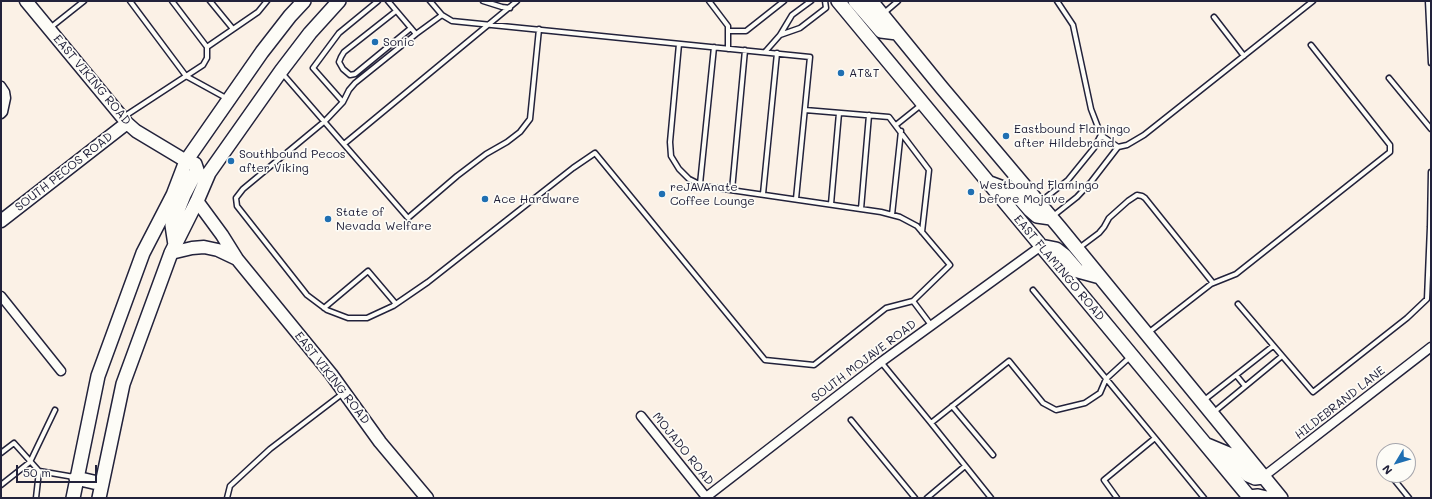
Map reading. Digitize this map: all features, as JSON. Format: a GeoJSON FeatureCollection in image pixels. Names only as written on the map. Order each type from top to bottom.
{"type":"FeatureCollection","features":[{"type":"Feature","properties":{"kind":"main road"},"geometry":{"type":"LineString","coordinates":[[73,498],[98,376],[143,253],[173,195],[186,161],[228,100],[290,16],[304,1]]}},
{"type":"Feature","properties":{"kind":"main road"},"geometry":{"type":"LineString","coordinates":[[99,498],[123,384],[173,249],[209,173],[281,71],[310,33],[339,1]]}},
{"type":"Feature","properties":{"kind":"main road","name":"EAST FLAMINGO ROAD"},"geometry":{"type":"LineString","coordinates":[[838,1],[1250,497]]}},
{"type":"Feature","properties":{"kind":"main road"},"geometry":{"type":"LineString","coordinates":[[855,1],[881,31],[897,33]]}},
{"type":"Feature","properties":{"kind":"main road","name":"EAST FLAMINGO ROAD"},"geometry":{"type":"LineString","coordinates":[[871,1],[1281,498]]}},
{"type":"Feature","properties":{"kind":"main road"},"geometry":{"type":"LineString","coordinates":[[173,249],[172,225],[184,195],[197,170],[195,164],[186,161]]}},
{"type":"Feature","properties":{"kind":"main road"},"geometry":{"type":"LineString","coordinates":[[988,182],[1014,192],[1037,216],[1051,218]]}},
{"type":"Feature","properties":{"kind":"main road"},"geometry":{"type":"LineString","coordinates":[[1041,246],[1056,249],[1065,256],[1078,271],[1100,277]]}},
{"type":"Feature","properties":{"kind":"main road"},"geometry":{"type":"LineString","coordinates":[[1206,445],[1231,455],[1248,475],[1255,478],[1263,477]]}},
{"type":"Feature","properties":{"kind":"main road"},"geometry":{"type":"LineString","coordinates":[[76,478],[102,484]]}},
{"type":"Feature","properties":{"kind":"main road"},"geometry":{"type":"LineString","coordinates":[[1250,497],[1258,496],[1267,498]]}},
{"type":"Feature","properties":{"kind":"street","name":"EAST VIKING ROAD"},"geometry":{"type":"LineString","coordinates":[[26,1],[125,120],[136,131],[186,161]]}},
{"type":"Feature","properties":{"kind":"street"},"geometry":{"type":"LineString","coordinates":[[1,86],[5,92],[6,98],[3,112],[1,114]]}},
{"type":"Feature","properties":{"kind":"street","name":"SOUTH PECOS ROAD"},"geometry":{"type":"LineString","coordinates":[[1,221],[125,120]]}},
{"type":"Feature","properties":{"kind":"street","name":"EAST VIKING ROAD"},"geometry":{"type":"LineString","coordinates":[[197,201],[222,235],[237,259],[326,368],[380,442],[425,497]]}},
{"type":"Feature","properties":{"kind":"street","name":"EAST VIKING ROAD"},"geometry":{"type":"LineString","coordinates":[[173,249],[204,246],[218,250],[237,259]]}},
{"type":"Feature","properties":{"kind":"street","name":"SOUTH MOJAVE ROAD"},"geometry":{"type":"LineString","coordinates":[[709,496],[881,362],[1041,246]]}},
{"type":"Feature","properties":{"kind":"street"},"geometry":{"type":"LineString","coordinates":[[1,296],[60,371]]}},
{"type":"Feature","properties":{"kind":"street","name":"HILDEBRAND LANE"},"geometry":{"type":"LineString","coordinates":[[1263,477],[1431,347]]}},
{"type":"Feature","properties":{"kind":"street","name":"MOJADO ROAD"},"geometry":{"type":"LineString","coordinates":[[641,416],[709,496]]}},
{"type":"Feature","properties":{"kind":"lane"},"geometry":{"type":"LineString","coordinates":[[49,29],[84,1]]}},
{"type":"Feature","properties":{"kind":"lane"},"geometry":{"type":"LineString","coordinates":[[130,1],[186,76],[228,100]]}},
{"type":"Feature","properties":{"kind":"lane"},"geometry":{"type":"LineString","coordinates":[[125,120],[203,64],[207,58],[207,47],[172,1]]}},
{"type":"Feature","properties":{"kind":"lane"},"geometry":{"type":"LineString","coordinates":[[210,1],[233,29]]}},
{"type":"Feature","properties":{"kind":"lane"},"geometry":{"type":"LineString","coordinates":[[207,47],[258,12],[267,1]]}},
{"type":"Feature","properties":{"kind":"lane"},"geometry":{"type":"LineString","coordinates":[[343,102],[313,68],[340,34],[378,1]]}},
{"type":"Feature","properties":{"kind":"lane"},"geometry":{"type":"LineString","coordinates":[[388,1],[416,34]]}},
{"type":"Feature","properties":{"kind":"lane"},"geometry":{"type":"LineString","coordinates":[[430,1],[442,15],[452,21],[810,57],[796,199]]}},
{"type":"Feature","properties":{"kind":"lane"},"geometry":{"type":"LineString","coordinates":[[483,1],[510,8]]}},
{"type":"Feature","properties":{"kind":"lane"},"geometry":{"type":"LineString","coordinates":[[497,1],[502,7]]}},
{"type":"Feature","properties":{"kind":"lane"},"geometry":{"type":"LineString","coordinates":[[344,144],[517,1]]}},
{"type":"Feature","properties":{"kind":"lane"},"geometry":{"type":"LineString","coordinates":[[709,1],[728,26],[728,48]]}},
{"type":"Feature","properties":{"kind":"lane"},"geometry":{"type":"LineString","coordinates":[[728,31],[746,31],[784,1]]}},
{"type":"Feature","properties":{"kind":"lane"},"geometry":{"type":"LineString","coordinates":[[765,52],[780,35],[792,15],[812,1]]}},
{"type":"Feature","properties":{"kind":"lane"},"geometry":{"type":"LineString","coordinates":[[780,35],[793,32],[800,28],[826,8],[825,1]]}},
{"type":"Feature","properties":{"kind":"lane"},"geometry":{"type":"LineString","coordinates":[[882,14],[898,1]]}},
{"type":"Feature","properties":{"kind":"lane"},"geometry":{"type":"LineString","coordinates":[[1057,1],[1073,25],[1092,108],[1100,135],[1118,148]]}},
{"type":"Feature","properties":{"kind":"lane"},"geometry":{"type":"LineString","coordinates":[[1051,218],[1077,197],[1118,148],[1127,145],[1144,134],[1313,1]]}},
{"type":"Feature","properties":{"kind":"lane"},"geometry":{"type":"LineString","coordinates":[[1428,1],[1431,63]]}},
{"type":"Feature","properties":{"kind":"lane"},"geometry":{"type":"LineString","coordinates":[[396,11],[344,52],[340,57],[343,70],[350,75],[355,74],[411,28]]}},
{"type":"Feature","properties":{"kind":"lane"},"geometry":{"type":"LineString","coordinates":[[442,15],[355,83],[349,90],[343,102],[325,122],[243,188],[236,198],[236,206],[307,295],[327,310],[348,318],[367,318],[396,304],[428,282],[573,168],[595,153],[765,360],[814,365],[886,308],[912,301],[950,264],[917,226],[900,217],[831,204],[703,186],[689,179],[679,169],[671,156],[670,142],[679,44]]}},
{"type":"Feature","properties":{"kind":"lane"},"geometry":{"type":"LineString","coordinates":[[1214,17],[1244,56]]}},
{"type":"Feature","properties":{"kind":"lane"},"geometry":{"type":"LineString","coordinates":[[281,71],[408,218],[480,158],[507,142],[520,132],[530,119],[539,30]]}},
{"type":"Feature","properties":{"kind":"lane"},"geometry":{"type":"LineString","coordinates":[[1147,335],[1213,283],[1236,274],[1390,152],[1390,145],[1311,45]]}},
{"type":"Feature","properties":{"kind":"lane"},"geometry":{"type":"LineString","coordinates":[[700,184],[714,47]]}},
{"type":"Feature","properties":{"kind":"lane"},"geometry":{"type":"LineString","coordinates":[[732,190],[745,50]]}},
{"type":"Feature","properties":{"kind":"lane"},"geometry":{"type":"LineString","coordinates":[[763,194],[777,54]]}},
{"type":"Feature","properties":{"kind":"lane"},"geometry":{"type":"LineString","coordinates":[[1389,78],[1431,129]]}},
{"type":"Feature","properties":{"kind":"lane"},"geometry":{"type":"LineString","coordinates":[[896,125],[923,103]]}},
{"type":"Feature","properties":{"kind":"lane"},"geometry":{"type":"LineString","coordinates":[[805,110],[889,117],[929,170],[922,232]]}},
{"type":"Feature","properties":{"kind":"lane"},"geometry":{"type":"LineString","coordinates":[[831,204],[839,113]]}},
{"type":"Feature","properties":{"kind":"lane"},"geometry":{"type":"LineString","coordinates":[[861,209],[869,115]]}},
{"type":"Feature","properties":{"kind":"lane"},"geometry":{"type":"LineString","coordinates":[[892,215],[901,131]]}},
{"type":"Feature","properties":{"kind":"lane"},"geometry":{"type":"LineString","coordinates":[[1038,204],[1068,180],[1094,148],[1100,135]]}},
{"type":"Feature","properties":{"kind":"lane"},"geometry":{"type":"LineString","coordinates":[[1238,304],[1314,392],[1407,318],[1427,299],[1431,227],[1431,172]]}},
{"type":"Feature","properties":{"kind":"lane"},"geometry":{"type":"LineString","coordinates":[[1077,249],[1099,233],[1109,218],[1122,206],[1137,195],[1142,196],[1213,283]]}},
{"type":"Feature","properties":{"kind":"lane"},"geometry":{"type":"LineString","coordinates":[[324,308],[368,271],[396,304]]}},
{"type":"Feature","properties":{"kind":"lane"},"geometry":{"type":"LineString","coordinates":[[1033,290],[1204,498]]}},
{"type":"Feature","properties":{"kind":"lane"},"geometry":{"type":"LineString","coordinates":[[912,301],[931,325]]}},
{"type":"Feature","properties":{"kind":"lane"},"geometry":{"type":"LineString","coordinates":[[1202,402],[1273,346]]}},
{"type":"Feature","properties":{"kind":"lane"},"geometry":{"type":"LineString","coordinates":[[931,423],[1009,361],[1043,403],[1056,410],[1085,403],[1100,393],[1106,379],[1132,355]]}},
{"type":"Feature","properties":{"kind":"lane"},"geometry":{"type":"LineString","coordinates":[[1212,414],[1282,356]]}},
{"type":"Feature","properties":{"kind":"lane"},"geometry":{"type":"LineString","coordinates":[[881,362],[991,498]]}},
{"type":"Feature","properties":{"kind":"lane"},"geometry":{"type":"LineString","coordinates":[[1236,375],[1245,386]]}},
{"type":"Feature","properties":{"kind":"lane"},"geometry":{"type":"LineString","coordinates":[[227,498],[230,486],[270,449],[344,392]]}},
{"type":"Feature","properties":{"kind":"lane"},"geometry":{"type":"LineString","coordinates":[[952,406],[993,455]]}},
{"type":"Feature","properties":{"kind":"lane"},"geometry":{"type":"LineString","coordinates":[[1,485],[30,462],[55,410]]}},
{"type":"Feature","properties":{"kind":"lane"},"geometry":{"type":"LineString","coordinates":[[851,420],[915,498]]}},
{"type":"Feature","properties":{"kind":"lane"},"geometry":{"type":"LineString","coordinates":[[1117,498],[1104,480],[1155,438]]}},
{"type":"Feature","properties":{"kind":"lane"},"geometry":{"type":"LineString","coordinates":[[1,453],[14,443],[30,462],[40,471],[76,478]]}},
{"type":"Feature","properties":{"kind":"lane"},"geometry":{"type":"LineString","coordinates":[[927,498],[965,466]]}},
{"type":"Feature","properties":{"kind":"lane"},"geometry":{"type":"LineString","coordinates":[[36,498],[40,471]]}},
{"type":"Feature","properties":{"kind":"lane"},"geometry":{"type":"LineString","coordinates":[[1397,483],[1409,498]]}},
{"type":"Feature","properties":{"kind":"place","name":"Sonic"},"geometry":{"type":"Point","coordinates":[375,42]}},
{"type":"Feature","properties":{"kind":"place","name":"AT&T"},"geometry":{"type":"Point","coordinates":[841,73]}},
{"type":"Feature","properties":{"kind":"place","name":"Eastbound Flamingo after Hildebrand"},"geometry":{"type":"Point","coordinates":[1006,136]}},
{"type":"Feature","properties":{"kind":"place","name":"Southbound Pecos after Viking"},"geometry":{"type":"Point","coordinates":[231,161]}},
{"type":"Feature","properties":{"kind":"place","name":"Westbound Flamingo before Mojave"},"geometry":{"type":"Point","coordinates":[971,192]}},
{"type":"Feature","properties":{"kind":"place","name":"reJAVAnate Coffee Lounge"},"geometry":{"type":"Point","coordinates":[662,194]}},
{"type":"Feature","properties":{"kind":"place","name":"Ace Hardware"},"geometry":{"type":"Point","coordinates":[485,199]}},
{"type":"Feature","properties":{"kind":"place","name":"State of Nevada Welfare"},"geometry":{"type":"Point","coordinates":[328,219]}}]}
